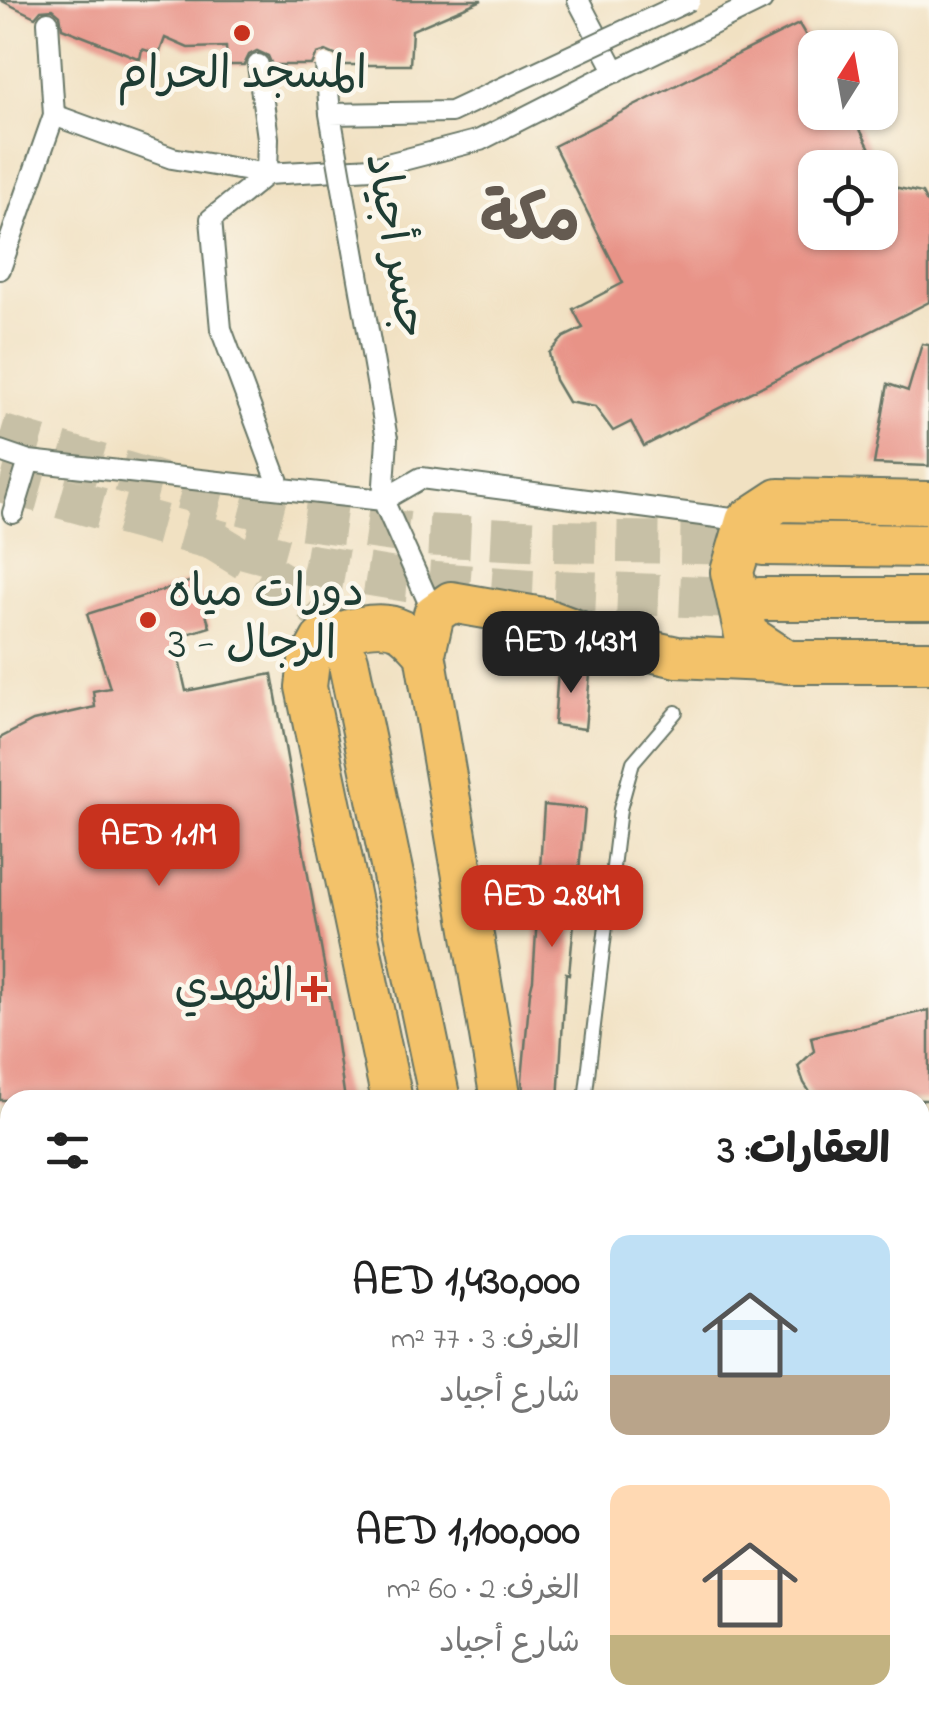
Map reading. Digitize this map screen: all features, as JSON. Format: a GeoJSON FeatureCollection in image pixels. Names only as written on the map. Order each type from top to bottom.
{"type":"FeatureCollection","features":[{"type":"Feature","properties":{"kind":"highway"},"geometry":{"type":"LineString","coordinates":[[929,503],[779,500],[732,572],[746,635],[787,662],[929,662]]}},
{"type":"Feature","properties":{"kind":"highway"},"geometry":{"type":"LineString","coordinates":[[755,533],[929,546]]}},
{"type":"Feature","properties":{"kind":"highway"},"geometry":{"type":"LineString","coordinates":[[758,598],[929,599]]}},
{"type":"Feature","properties":{"kind":"main road"},"geometry":{"type":"LineString","coordinates":[[500,1090],[425,653],[434,614],[451,602],[543,618],[605,641],[677,658],[787,662]]}},
{"type":"Feature","properties":{"kind":"main road"},"geometry":{"type":"LineString","coordinates":[[390,1090],[306,687],[309,662],[321,640],[342,631],[379,625],[401,630],[425,653]]}},
{"type":"Feature","properties":{"kind":"main road"},"geometry":{"type":"LineString","coordinates":[[348,660],[438,1090]]}},
{"type":"Feature","properties":{"kind":"street"},"geometry":{"type":"LineString","coordinates":[[578,0],[616,72]]}},
{"type":"Feature","properties":{"kind":"street"},"geometry":{"type":"LineString","coordinates":[[330,114],[450,112],[690,0]]}},
{"type":"Feature","properties":{"kind":"street"},"geometry":{"type":"LineString","coordinates":[[54,115],[172,158],[267,174],[372,168],[480,140],[762,0]]}},
{"type":"Feature","properties":{"kind":"street"},"geometry":{"type":"LineString","coordinates":[[0,270],[54,115],[48,22]]}},
{"type":"Feature","properties":{"kind":"street"},"geometry":{"type":"LineString","coordinates":[[258,65],[268,138],[267,174],[211,219],[221,329],[280,487]]}},
{"type":"Feature","properties":{"kind":"street","name":"جسر أجياد"},"geometry":{"type":"LineString","coordinates":[[326,65],[330,114],[387,439],[383,500]]}},
{"type":"Feature","properties":{"kind":"street"},"geometry":{"type":"LineString","coordinates":[[0,450],[29,460],[383,500],[422,478],[755,533]]}},
{"type":"Feature","properties":{"kind":"street"},"geometry":{"type":"LineString","coordinates":[[13,513],[29,460]]}},
{"type":"Feature","properties":{"kind":"street"},"geometry":{"type":"LineString","coordinates":[[383,500],[434,614]]}},
{"type":"Feature","properties":{"kind":"lane"},"geometry":{"type":"LineString","coordinates":[[586,1090],[620,809],[634,762],[676,712]]}},
{"type":"Feature","properties":{"kind":"building","name":"المسجد الحرام"},"geometry":{"type":"Polygon","coordinates":[[[0,0],[482,0],[412,30],[410,65],[340,65],[337,56],[326,51],[317,54],[312,65],[272,65],[268,56],[257,51],[249,55],[244,65],[227,65],[226,47],[188,48],[165,38],[159,54],[142,49],[140,59],[62,28],[60,15],[53,9],[41,10],[35,17],[0,0]]]}},
{"type":"Feature","properties":{"kind":"building"},"geometry":{"type":"Polygon","coordinates":[[[799,24],[803,30],[798,30],[798,130],[860,130],[871,150],[798,150],[798,250],[898,250],[898,188],[922,193],[929,207],[929,302],[644,446],[631,422],[613,431],[595,407],[568,402],[555,380],[549,353],[564,337],[583,328],[573,309],[623,283],[554,146],[799,24]]]}},
{"type":"Feature","properties":{"kind":"building"},"geometry":{"type":"Polygon","coordinates":[[[922,344],[929,345],[929,466],[874,464],[888,384],[908,391],[922,344]]]}},
{"type":"Feature","properties":{"kind":"building"},"geometry":{"type":"Polygon","coordinates":[[[195,580],[210,627],[174,638],[186,691],[272,674],[344,1090],[0,1090],[0,738],[33,721],[95,707],[93,691],[110,688],[87,614],[195,580]]]}},
{"type":"Feature","properties":{"kind":"building"},"geometry":{"type":"Polygon","coordinates":[[[559,656],[590,674],[585,729],[554,725],[559,656]]]}},
{"type":"Feature","properties":{"kind":"building"},"geometry":{"type":"Polygon","coordinates":[[[544,805],[585,809],[569,974],[566,973],[559,1090],[523,1090],[544,805]]]}},
{"type":"Feature","properties":{"kind":"building"},"geometry":{"type":"Polygon","coordinates":[[[929,1010],[929,1090],[809,1090],[798,1066],[814,1051],[811,1037],[929,1010]]]}},
{"type":"Feature","properties":{"kind":"tunnel"},"geometry":{"type":"LineString","coordinates":[[0,435],[292,517],[423,535],[763,544]]}},
{"type":"Feature","properties":{"kind":"tunnel"},"geometry":{"type":"LineString","coordinates":[[0,481],[304,564],[407,581],[759,599]]}},
{"type":"Feature","properties":{"kind":"tunnel"},"geometry":{"type":"LineString","coordinates":[[211,539],[303,595],[329,620],[348,660]]}},
{"type":"Feature","properties":{"kind":"place","name":"المسجد الحرام"},"geometry":{"type":"Point","coordinates":[242,33]}},
{"type":"Feature","properties":{"kind":"place","name":"دورات مياه الرجال - 3"},"geometry":{"type":"Point","coordinates":[148,620]}},
{"type":"Feature","properties":{"kind":"place","name":"النهدي"},"geometry":{"type":"Point","coordinates":[314,989]}},
{"type":"Feature","properties":{"kind":"district","name":"مكة"},"geometry":{"type":"Point","coordinates":[530,223]}}]}
